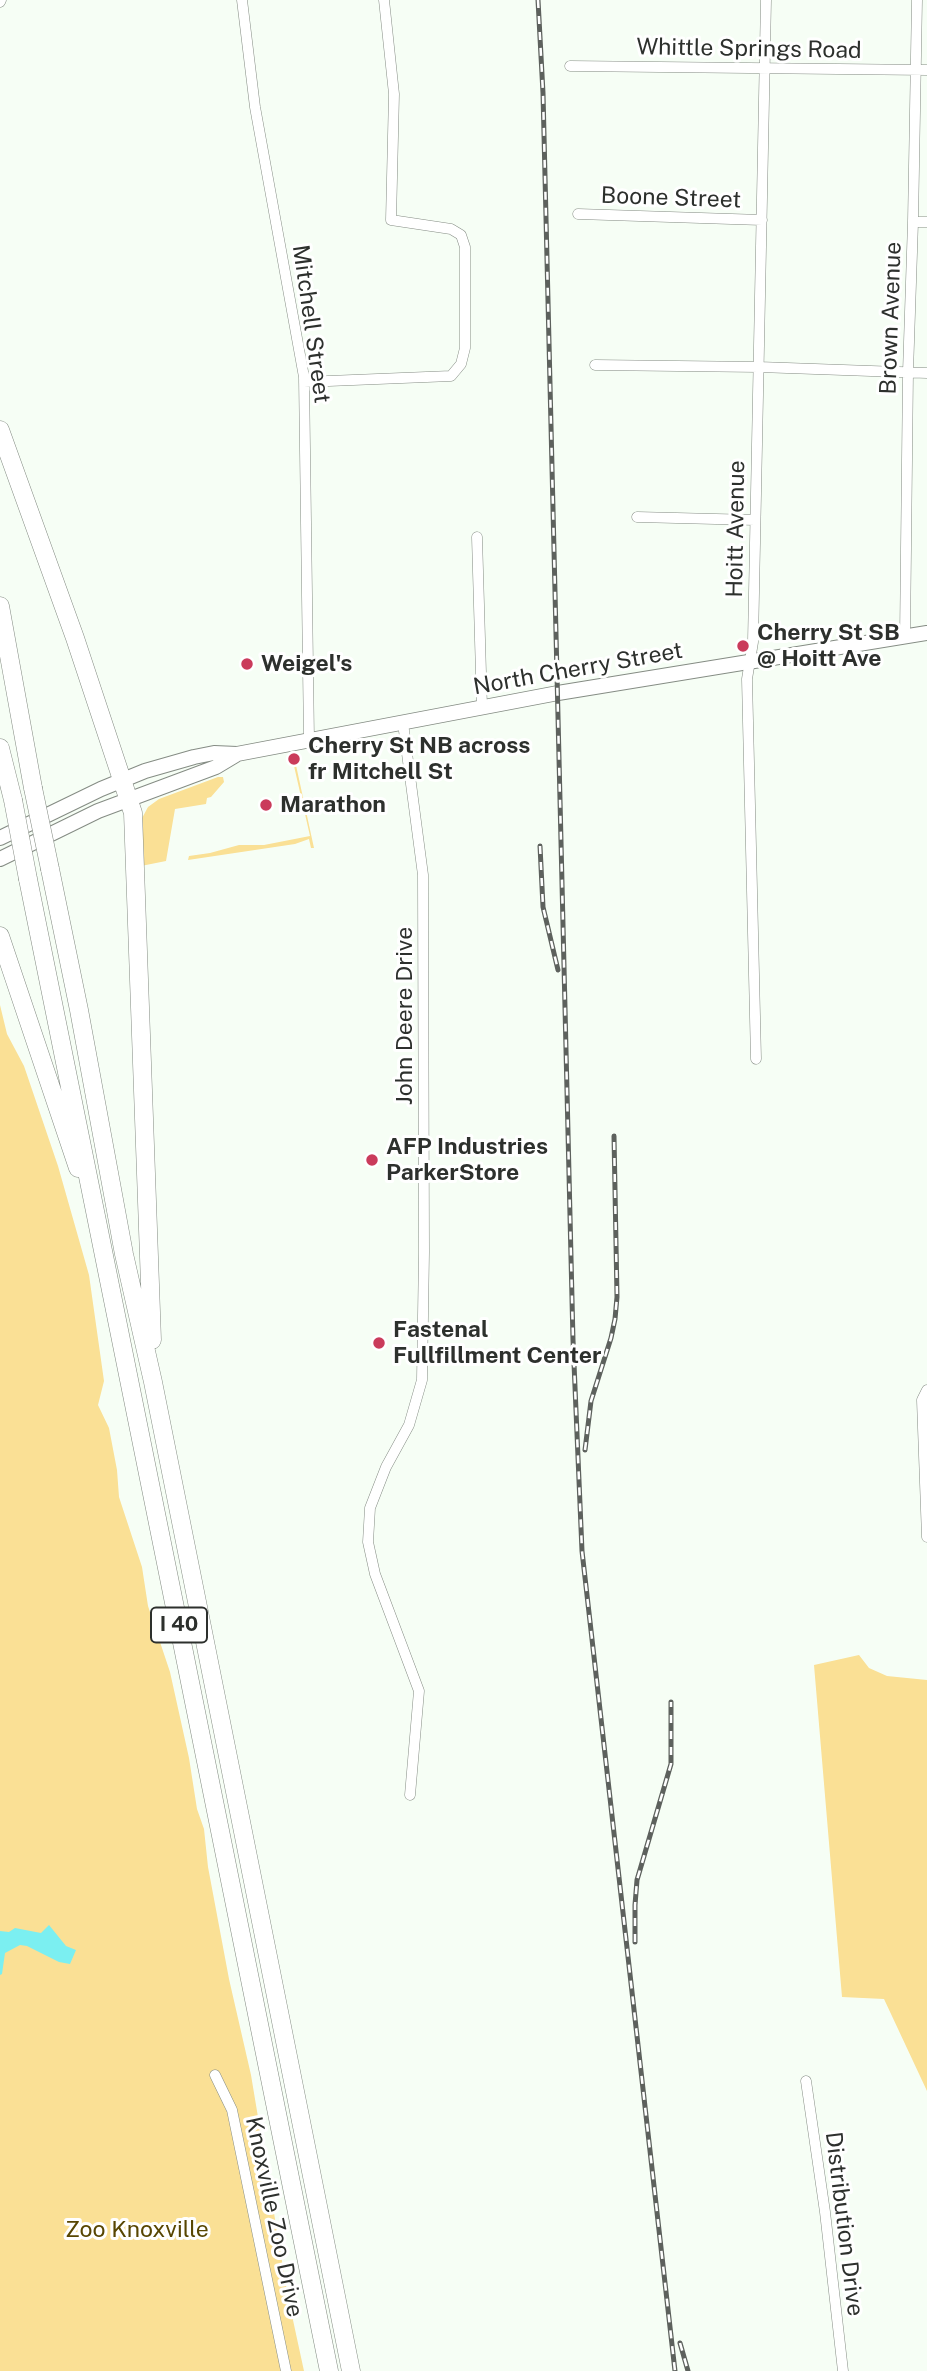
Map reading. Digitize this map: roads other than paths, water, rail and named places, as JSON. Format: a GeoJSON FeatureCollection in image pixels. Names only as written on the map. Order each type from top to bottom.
{"type":"FeatureCollection","features":[{"type":"Feature","properties":{"kind":"highway"},"geometry":{"type":"LineString","coordinates":[[0,430],[133,813],[153,1382]]}},
{"type":"Feature","properties":{"kind":"highway","name":"I 40"},"geometry":{"type":"LineString","coordinates":[[0,606],[124,1254],[153,1382],[351,2371]]}},
{"type":"Feature","properties":{"kind":"highway","name":"I 40"},"geometry":{"type":"LineString","coordinates":[[0,748],[13,800],[100,1229],[233,1903],[329,2371]]}},
{"type":"Feature","properties":{"kind":"highway"},"geometry":{"type":"LineString","coordinates":[[0,936],[45,1075],[100,1229]]}},
{"type":"Feature","properties":{"kind":"street","name":"Mitchell Street"},"geometry":{"type":"LineString","coordinates":[[242,0],[255,107],[304,383],[309,740]]}},
{"type":"Feature","properties":{"kind":"street"},"geometry":{"type":"LineString","coordinates":[[304,383],[451,376],[461,364],[465,348],[465,247],[461,235],[451,229],[391,220],[394,94],[384,0]]}},
{"type":"Feature","properties":{"kind":"street","name":"Hoitt Avenue"},"geometry":{"type":"LineString","coordinates":[[756,1059],[747,679],[753,642],[766,0]]}},
{"type":"Feature","properties":{"kind":"street","name":"Brown Avenue"},"geometry":{"type":"LineString","coordinates":[[905,637],[917,0]]}},
{"type":"Feature","properties":{"kind":"street","name":"Whittle Springs Road"},"geometry":{"type":"LineString","coordinates":[[570,66],[927,70]]}},
{"type":"Feature","properties":{"kind":"street","name":"Boone Street"},"geometry":{"type":"LineString","coordinates":[[578,214],[762,220]]}},
{"type":"Feature","properties":{"kind":"street"},"geometry":{"type":"LineString","coordinates":[[913,222],[927,222]]}},
{"type":"Feature","properties":{"kind":"street"},"geometry":{"type":"LineString","coordinates":[[594,365],[927,373]]}},
{"type":"Feature","properties":{"kind":"street"},"geometry":{"type":"LineString","coordinates":[[637,517],[755,520]]}},
{"type":"Feature","properties":{"kind":"street"},"geometry":{"type":"LineString","coordinates":[[477,537],[482,708]]}},
{"type":"Feature","properties":{"kind":"street","name":"North Cherry Street"},"geometry":{"type":"LineString","coordinates":[[0,838],[123,780],[194,757],[214,753],[237,754],[614,684],[927,633]]}},
{"type":"Feature","properties":{"kind":"street","name":"John Deere Drive"},"geometry":{"type":"LineString","coordinates":[[403,723],[424,875],[422,1380],[409,1425],[386,1467],[370,1508],[368,1542],[375,1574],[419,1691],[410,1795]]}},
{"type":"Feature","properties":{"kind":"street","name":"North Cherry Street"},"geometry":{"type":"LineString","coordinates":[[0,859],[130,799],[216,766],[237,754]]}},
{"type":"Feature","properties":{"kind":"street"},"geometry":{"type":"LineString","coordinates":[[927,1390],[922,1400],[927,1537]]}},
{"type":"Feature","properties":{"kind":"street","name":"Knoxville Zoo Drive"},"geometry":{"type":"LineString","coordinates":[[215,2075],[236,2123],[286,2371]]}},
{"type":"Feature","properties":{"kind":"street","name":"Distribution Drive"},"geometry":{"type":"LineString","coordinates":[[806,2081],[825,2212],[843,2371]]}},
{"type":"Feature","properties":{"kind":"water"},"geometry":{"type":"Polygon","coordinates":[[[49,1925],[66,1946],[76,1950],[70,1964],[20,1945],[5,1953],[0,1975],[0,1931],[9,1932],[15,1928],[41,1933],[49,1925]]]}},
{"type":"Feature","properties":{"kind":"railway"},"geometry":{"type":"LineString","coordinates":[[538,0],[543,93],[573,1340],[582,1551],[675,2371]]}},
{"type":"Feature","properties":{"kind":"railway"},"geometry":{"type":"LineString","coordinates":[[540,846],[543,907],[558,970]]}},
{"type":"Feature","properties":{"kind":"railway"},"geometry":{"type":"LineString","coordinates":[[585,1450],[591,1401],[615,1319],[617,1297],[614,1136]]}},
{"type":"Feature","properties":{"kind":"railway"},"geometry":{"type":"LineString","coordinates":[[635,1942],[637,1880],[671,1764],[671,1702]]}},
{"type":"Feature","properties":{"kind":"railway"},"geometry":{"type":"LineString","coordinates":[[680,2343],[688,2371]]}},
{"type":"Feature","properties":{"kind":"place","name":"Cherry St SB @ Hoitt Ave"},"geometry":{"type":"Point","coordinates":[743,646]}},
{"type":"Feature","properties":{"kind":"place","name":"Weigel's"},"geometry":{"type":"Point","coordinates":[247,664]}},
{"type":"Feature","properties":{"kind":"place","name":"Cherry St NB across fr Mitchell St"},"geometry":{"type":"Point","coordinates":[294,759]}},
{"type":"Feature","properties":{"kind":"place","name":"Marathon"},"geometry":{"type":"Point","coordinates":[266,805]}},
{"type":"Feature","properties":{"kind":"place","name":"AFP Industries ParkerStore"},"geometry":{"type":"Point","coordinates":[372,1160]}},
{"type":"Feature","properties":{"kind":"place","name":"Fastenal Fullfillment Center"},"geometry":{"type":"Point","coordinates":[379,1343]}},
{"type":"Feature","properties":{"kind":"park label","name":"Zoo Knoxville"},"geometry":{"type":"Point","coordinates":[137,2230]}}]}
